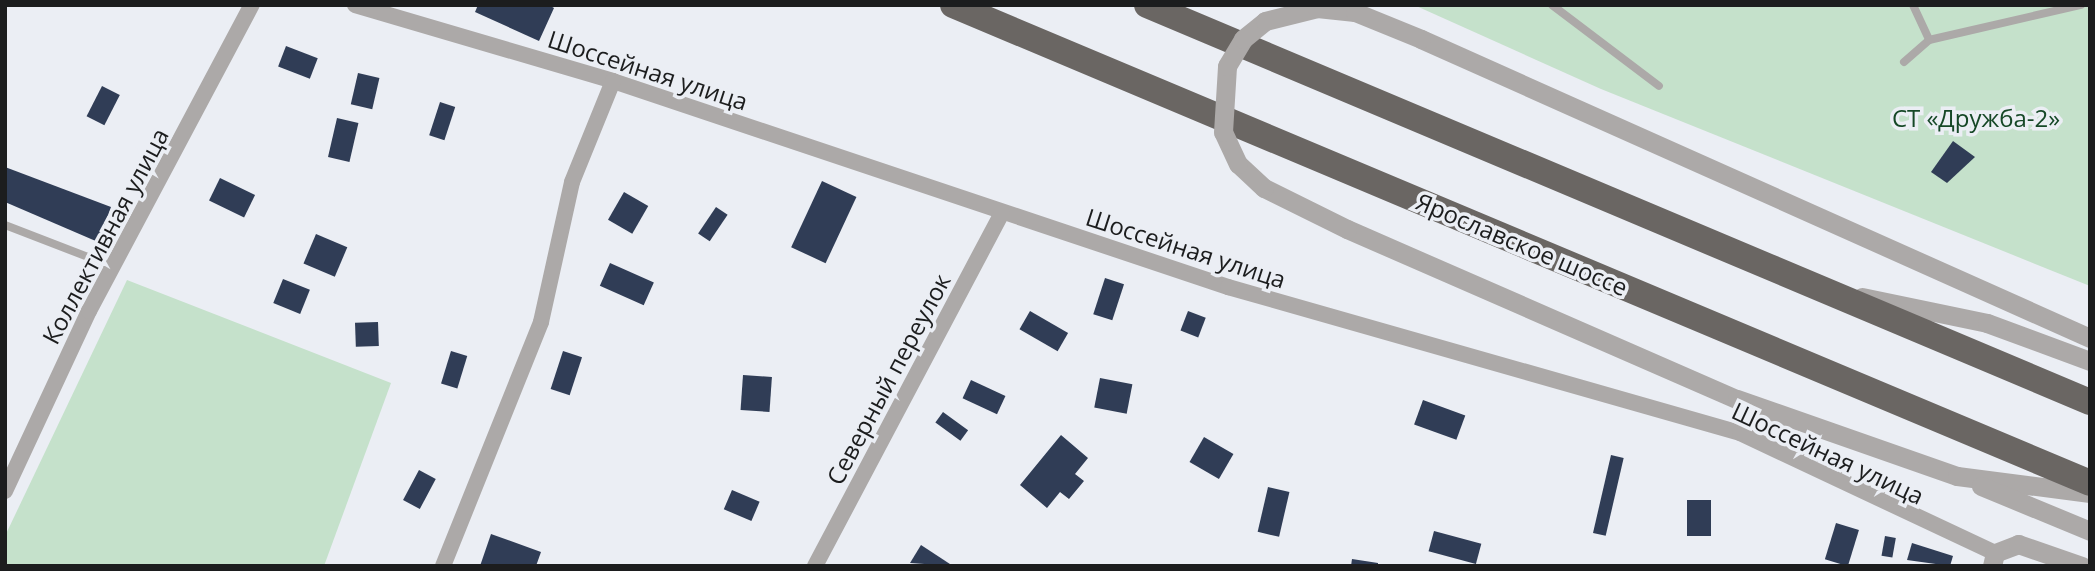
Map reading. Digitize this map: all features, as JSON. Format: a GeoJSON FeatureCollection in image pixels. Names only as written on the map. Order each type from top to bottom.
{"type":"FeatureCollection","features":[{"type":"Feature","properties":{"kind":"highway","name":"Ярославское шоссе"},"geometry":{"type":"LineString","coordinates":[[953,5],[2090,483]]}},
{"type":"Feature","properties":{"kind":"highway"},"geometry":{"type":"LineString","coordinates":[[1147,5],[2090,402]]}},
{"type":"Feature","properties":{"kind":"street","name":"Коллективная улица"},"geometry":{"type":"LineString","coordinates":[[5,491],[114,267],[252,5]]}},
{"type":"Feature","properties":{"kind":"street","name":"Шоссейная улица"},"geometry":{"type":"LineString","coordinates":[[355,5],[613,80],[1228,287],[1740,433],[1994,559]]}},
{"type":"Feature","properties":{"kind":"street"},"geometry":{"type":"LineString","coordinates":[[2090,338],[1421,38],[1355,12],[1317,8],[1265,21],[1243,39],[1227,66],[1223,132],[1238,164],[1264,188],[1347,229],[1737,399],[1957,476],[2090,531]]}},
{"type":"Feature","properties":{"kind":"street"},"geometry":{"type":"LineString","coordinates":[[443,566],[541,322],[572,182],[613,80]]}},
{"type":"Feature","properties":{"kind":"street","name":"Северный переулок"},"geometry":{"type":"LineString","coordinates":[[815,566],[1002,213]]}},
{"type":"Feature","properties":{"kind":"street"},"geometry":{"type":"LineString","coordinates":[[1817,288],[1987,323],[2090,360]]}},
{"type":"Feature","properties":{"kind":"street"},"geometry":{"type":"LineString","coordinates":[[1957,476],[2090,493]]}},
{"type":"Feature","properties":{"kind":"street"},"geometry":{"type":"LineString","coordinates":[[1994,559],[2018,544],[2082,566]]}},
{"type":"Feature","properties":{"kind":"lane"},"geometry":{"type":"LineString","coordinates":[[1552,5],[1659,86]]}},
{"type":"Feature","properties":{"kind":"lane"},"geometry":{"type":"LineString","coordinates":[[1913,5],[1929,40]]}},
{"type":"Feature","properties":{"kind":"lane"},"geometry":{"type":"LineString","coordinates":[[1905,62],[1929,40],[2081,5]]}},
{"type":"Feature","properties":{"kind":"lane"},"geometry":{"type":"LineString","coordinates":[[5,225],[114,267]]}},
{"type":"Feature","properties":{"kind":"green space","name":"СТ «Дружба-2»"},"geometry":{"type":"Polygon","coordinates":[[[1414,5],[2090,5],[2090,286],[1601,89],[1414,5]]]}},
{"type":"Feature","properties":{"kind":"green space"},"geometry":{"type":"Polygon","coordinates":[[[127,280],[391,383],[324,566],[5,566],[5,536],[127,280]]]}},
{"type":"Feature","properties":{"kind":"building"},"geometry":{"type":"Polygon","coordinates":[[[478,5],[549,5],[554,8],[539,41],[475,12],[478,5]]]}},
{"type":"Feature","properties":{"kind":"building"},"geometry":{"type":"Polygon","coordinates":[[[286,46],[318,58],[310,79],[278,67],[286,46]]]}},
{"type":"Feature","properties":{"kind":"building"},"geometry":{"type":"Polygon","coordinates":[[[358,73],[379,78],[372,109],[351,104],[358,73]]]}},
{"type":"Feature","properties":{"kind":"building"},"geometry":{"type":"Polygon","coordinates":[[[102,86],[120,95],[104,125],[87,116],[102,86]]]}},
{"type":"Feature","properties":{"kind":"building"},"geometry":{"type":"Polygon","coordinates":[[[440,102],[455,107],[444,140],[429,135],[440,102]]]}},
{"type":"Feature","properties":{"kind":"building"},"geometry":{"type":"Polygon","coordinates":[[[337,118],[358,123],[349,162],[328,157],[337,118]]]}},
{"type":"Feature","properties":{"kind":"building"},"geometry":{"type":"Polygon","coordinates":[[[1953,141],[1975,157],[1947,183],[1931,172],[1953,141]]]}},
{"type":"Feature","properties":{"kind":"building"},"geometry":{"type":"Polygon","coordinates":[[[5,167],[111,207],[98,242],[5,202],[5,167]]]}},
{"type":"Feature","properties":{"kind":"building"},"geometry":{"type":"Polygon","coordinates":[[[220,178],[255,195],[244,218],[209,200],[220,178]]]}},
{"type":"Feature","properties":{"kind":"building"},"geometry":{"type":"Polygon","coordinates":[[[822,181],[856,197],[826,263],[791,247],[822,181]]]}},
{"type":"Feature","properties":{"kind":"building"},"geometry":{"type":"Polygon","coordinates":[[[624,192],[648,206],[632,234],[608,220],[624,192]]]}},
{"type":"Feature","properties":{"kind":"building"},"geometry":{"type":"Polygon","coordinates":[[[716,207],[728,215],[710,241],[698,234],[716,207]]]}},
{"type":"Feature","properties":{"kind":"building"},"geometry":{"type":"Polygon","coordinates":[[[316,234],[347,247],[335,277],[303,263],[316,234]]]}},
{"type":"Feature","properties":{"kind":"building"},"geometry":{"type":"Polygon","coordinates":[[[610,263],[654,283],[644,305],[600,286],[610,263]]]}},
{"type":"Feature","properties":{"kind":"building"},"geometry":{"type":"Polygon","coordinates":[[[1105,278],[1124,284],[1112,320],[1093,314],[1105,278]]]}},
{"type":"Feature","properties":{"kind":"building"},"geometry":{"type":"Polygon","coordinates":[[[283,279],[310,290],[300,314],[273,303],[283,279]]]}},
{"type":"Feature","properties":{"kind":"building"},"geometry":{"type":"Polygon","coordinates":[[[1030,311],[1068,333],[1058,351],[1020,329],[1030,311]]]}},
{"type":"Feature","properties":{"kind":"building"},"geometry":{"type":"Polygon","coordinates":[[[1188,311],[1206,318],[1198,337],[1180,331],[1188,311]]]}},
{"type":"Feature","properties":{"kind":"building"},"geometry":{"type":"Polygon","coordinates":[[[378,322],[379,346],[356,347],[355,323],[378,322]]]}},
{"type":"Feature","properties":{"kind":"building"},"geometry":{"type":"Polygon","coordinates":[[[451,351],[467,356],[457,388],[441,384],[451,351]]]}},
{"type":"Feature","properties":{"kind":"building"},"geometry":{"type":"Polygon","coordinates":[[[563,351],[582,357],[570,395],[551,389],[563,351]]]}},
{"type":"Feature","properties":{"kind":"building"},"geometry":{"type":"Polygon","coordinates":[[[743,375],[772,377],[769,412],[741,410],[743,375]]]}},
{"type":"Feature","properties":{"kind":"building"},"geometry":{"type":"Polygon","coordinates":[[[1100,378],[1132,384],[1127,414],[1094,407],[1100,378]]]}},
{"type":"Feature","properties":{"kind":"building"},"geometry":{"type":"Polygon","coordinates":[[[971,380],[1005,396],[997,414],[963,398],[971,380]]]}},
{"type":"Feature","properties":{"kind":"building"},"geometry":{"type":"Polygon","coordinates":[[[1423,400],[1465,415],[1456,440],[1414,424],[1423,400]]]}},
{"type":"Feature","properties":{"kind":"building"},"geometry":{"type":"Polygon","coordinates":[[[943,412],[968,430],[960,441],[935,423],[943,412]]]}},
{"type":"Feature","properties":{"kind":"building"},"geometry":{"type":"Polygon","coordinates":[[[1061,435],[1088,458],[1075,474],[1084,481],[1069,499],[1060,492],[1047,508],[1020,485],[1061,435]]]}},
{"type":"Feature","properties":{"kind":"building"},"geometry":{"type":"Polygon","coordinates":[[[1204,437],[1233,454],[1219,479],[1190,462],[1204,437]]]}},
{"type":"Feature","properties":{"kind":"building"},"geometry":{"type":"Polygon","coordinates":[[[1611,455],[1624,458],[1606,536],[1593,533],[1611,455]]]}},
{"type":"Feature","properties":{"kind":"building"},"geometry":{"type":"Polygon","coordinates":[[[419,470],[436,479],[420,509],[403,500],[419,470]]]}},
{"type":"Feature","properties":{"kind":"building"},"geometry":{"type":"Polygon","coordinates":[[[1268,487],[1289,492],[1279,537],[1258,532],[1268,487]]]}},
{"type":"Feature","properties":{"kind":"building"},"geometry":{"type":"Polygon","coordinates":[[[732,490],[760,502],[751,521],[724,509],[732,490]]]}},
{"type":"Feature","properties":{"kind":"building"},"geometry":{"type":"Polygon","coordinates":[[[1687,500],[1711,500],[1711,536],[1687,536],[1687,500]]]}},
{"type":"Feature","properties":{"kind":"building"},"geometry":{"type":"Polygon","coordinates":[[[1836,523],[1859,530],[1848,566],[1825,559],[1836,523]]]}},
{"type":"Feature","properties":{"kind":"building"},"geometry":{"type":"Polygon","coordinates":[[[1434,531],[1481,544],[1476,564],[1429,551],[1434,531]]]}},
{"type":"Feature","properties":{"kind":"building"},"geometry":{"type":"Polygon","coordinates":[[[491,534],[541,552],[536,566],[480,566],[491,534]]]}},
{"type":"Feature","properties":{"kind":"building"},"geometry":{"type":"Polygon","coordinates":[[[1885,536],[1896,538],[1892,558],[1882,556],[1885,536]]]}},
{"type":"Feature","properties":{"kind":"building"},"geometry":{"type":"Polygon","coordinates":[[[1912,543],[1953,556],[1950,566],[1907,560],[1912,543]]]}},
{"type":"Feature","properties":{"kind":"building"},"geometry":{"type":"Polygon","coordinates":[[[921,545],[953,566],[910,563],[921,545]]]}},
{"type":"Feature","properties":{"kind":"building"},"geometry":{"type":"Polygon","coordinates":[[[1352,559],[1378,563],[1378,566],[1351,566],[1352,559]]]}}]}
